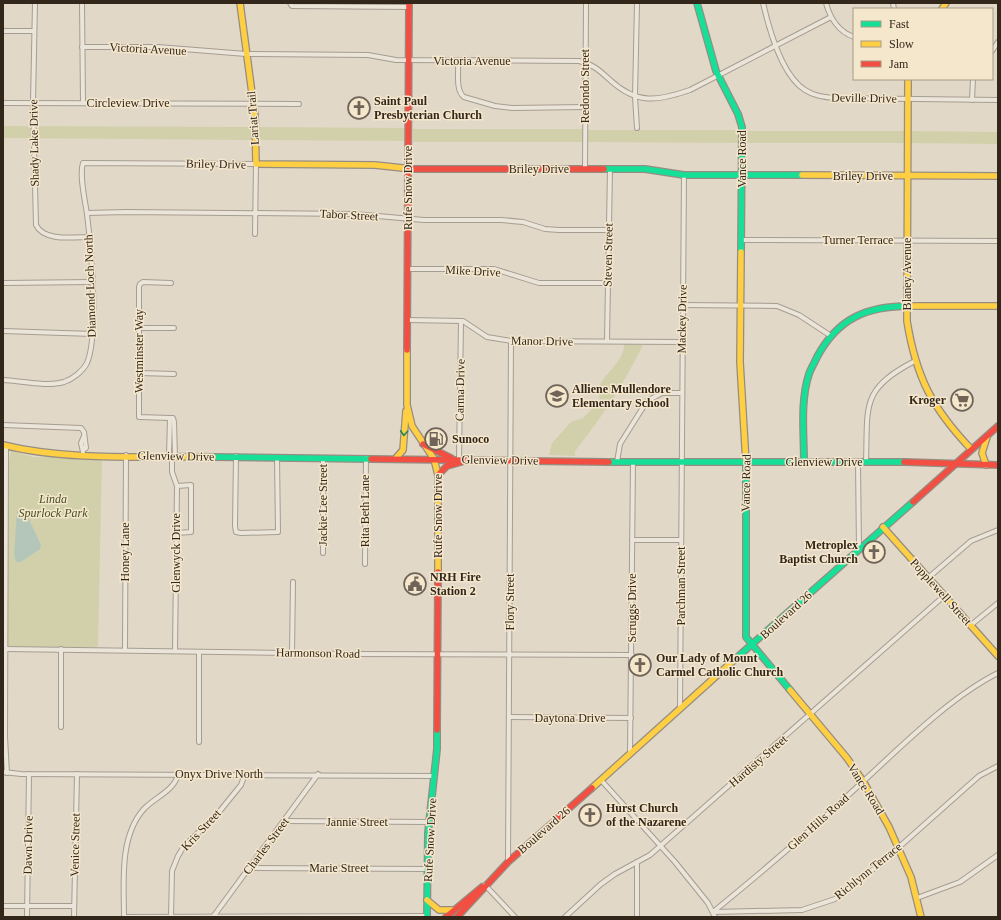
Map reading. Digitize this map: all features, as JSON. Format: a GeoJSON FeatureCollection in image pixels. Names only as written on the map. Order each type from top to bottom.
{"type":"FeatureCollection","features":[{"type":"Feature","properties":{"kind":"main road","name":"Lariat Trail"},"geometry":{"type":"LineString","coordinates":[[240,3],[254,104],[256,164]]}},
{"type":"Feature","properties":{"kind":"main road","name":"Vance Road"},"geometry":{"type":"LineString","coordinates":[[697,3],[718,76],[741,120],[741,385],[746,462],[746,637],[811,714],[864,781],[882,812],[911,877],[921,917]]}},
{"type":"Feature","properties":{"kind":"main road","name":"Rufe Snow Drive"},"geometry":{"type":"LineString","coordinates":[[409,5],[407,405],[412,426],[434,459],[438,475],[437,749],[429,822],[427,916]]}},
{"type":"Feature","properties":{"kind":"main road","name":"Blaney Avenue"},"geometry":{"type":"LineString","coordinates":[[908,80],[907,306],[909,339],[923,386],[931,402],[950,428],[986,465]]}},
{"type":"Feature","properties":{"kind":"main road","name":"Briley Drive"},"geometry":{"type":"LineString","coordinates":[[256,164],[375,165],[409,169],[645,169],[684,175],[998,176]]}},
{"type":"Feature","properties":{"kind":"main road"},"geometry":{"type":"LineString","coordinates":[[804,462],[806,383],[818,353],[831,336],[845,322],[856,315],[886,307],[998,306]]}},
{"type":"Feature","properties":{"kind":"main road"},"geometry":{"type":"LineString","coordinates":[[396,458],[403,450],[407,405]]}},
{"type":"Feature","properties":{"kind":"main road","name":"Boulevard 26"},"geometry":{"type":"LineString","coordinates":[[457,917],[473,902],[486,885],[508,862],[602,780],[998,426]]}},
{"type":"Feature","properties":{"kind":"main road"},"geometry":{"type":"LineString","coordinates":[[986,465],[982,453],[987,437]]}},
{"type":"Feature","properties":{"kind":"main road"},"geometry":{"type":"LineString","coordinates":[[423,444],[456,459]]}},
{"type":"Feature","properties":{"kind":"main road","name":"Glenview Drive"},"geometry":{"type":"LineString","coordinates":[[5,446],[31,452],[83,452],[172,456],[617,462],[866,462],[998,465]]}},
{"type":"Feature","properties":{"kind":"main road"},"geometry":{"type":"LineString","coordinates":[[438,475],[447,466],[469,460]]}},
{"type":"Feature","properties":{"kind":"main road","name":"Popplewell Street"},"geometry":{"type":"LineString","coordinates":[[883,528],[998,656]]}},
{"type":"Feature","properties":{"kind":"main road","name":"Boulevard 26"},"geometry":{"type":"LineString","coordinates":[[446,917],[486,885]]}},
{"type":"Feature","properties":{"kind":"main road"},"geometry":{"type":"LineString","coordinates":[[427,900],[439,910],[454,910]]}},
{"type":"Feature","properties":{"kind":"street","name":"Shady Lake Drive"},"geometry":{"type":"LineString","coordinates":[[35,3],[33,102],[35,214],[37,227],[42,232],[56,236],[90,237]]}},
{"type":"Feature","properties":{"kind":"street"},"geometry":{"type":"LineString","coordinates":[[82,3],[83,103]]}},
{"type":"Feature","properties":{"kind":"street","name":"Redondo Street"},"geometry":{"type":"LineString","coordinates":[[585,169],[586,3]]}},
{"type":"Feature","properties":{"kind":"street"},"geometry":{"type":"LineString","coordinates":[[637,3],[635,97],[637,128]]}},
{"type":"Feature","properties":{"kind":"street","name":"Deville Drive"},"geometry":{"type":"LineString","coordinates":[[763,3],[776,46],[798,85],[810,93],[834,98],[998,100]]}},
{"type":"Feature","properties":{"kind":"street"},"geometry":{"type":"LineString","coordinates":[[826,3],[831,17],[844,32],[853,36]]}},
{"type":"Feature","properties":{"kind":"street"},"geometry":{"type":"LineString","coordinates":[[290,4],[409,5]]}},
{"type":"Feature","properties":{"kind":"street","name":"Victoria Avenue"},"geometry":{"type":"LineString","coordinates":[[82,47],[158,47],[246,54],[368,55],[409,61],[585,63],[594,66],[621,90],[635,97],[654,99],[671,96],[718,76],[831,17]]}},
{"type":"Feature","properties":{"kind":"street"},"geometry":{"type":"LineString","coordinates":[[3,31],[34,31]]}},
{"type":"Feature","properties":{"kind":"street"},"geometry":{"type":"LineString","coordinates":[[458,61],[459,88],[464,97],[495,106],[512,108],[585,107]]}},
{"type":"Feature","properties":{"kind":"street"},"geometry":{"type":"LineString","coordinates":[[972,100],[973,80]]}},
{"type":"Feature","properties":{"kind":"street","name":"Circleview Drive"},"geometry":{"type":"LineString","coordinates":[[3,103],[299,104]]}},
{"type":"Feature","properties":{"kind":"street","name":"Briley Drive"},"geometry":{"type":"LineString","coordinates":[[82,165],[83,162],[256,164]]}},
{"type":"Feature","properties":{"kind":"street","name":"Lariat Trail"},"geometry":{"type":"LineString","coordinates":[[255,234],[256,164]]}},
{"type":"Feature","properties":{"kind":"street","name":"Diamond Loch North"},"geometry":{"type":"LineString","coordinates":[[3,380],[50,384],[64,382],[80,372],[87,362],[93,334],[92,282],[90,237],[82,165]]}},
{"type":"Feature","properties":{"kind":"street","name":"Steven Street"},"geometry":{"type":"LineString","coordinates":[[607,341],[610,169]]}},
{"type":"Feature","properties":{"kind":"street","name":"Mackey Drive"},"geometry":{"type":"LineString","coordinates":[[682,462],[681,393],[684,175]]}},
{"type":"Feature","properties":{"kind":"street","name":"Tabor Street"},"geometry":{"type":"LineString","coordinates":[[87,213],[255,212],[354,214],[409,219],[501,220],[523,222],[545,229],[609,230]]}},
{"type":"Feature","properties":{"kind":"street","name":"Turner Terrace"},"geometry":{"type":"LineString","coordinates":[[741,240],[998,241]]}},
{"type":"Feature","properties":{"kind":"street","name":"Mike Drive"},"geometry":{"type":"LineString","coordinates":[[408,269],[494,269],[539,283],[608,283]]}},
{"type":"Feature","properties":{"kind":"street"},"geometry":{"type":"LineString","coordinates":[[3,283],[92,282]]}},
{"type":"Feature","properties":{"kind":"street","name":"Westminster Way"},"geometry":{"type":"LineString","coordinates":[[170,418],[139,417],[140,284],[171,283]]}},
{"type":"Feature","properties":{"kind":"street"},"geometry":{"type":"LineString","coordinates":[[682,305],[771,306],[786,309],[816,324],[831,336]]}},
{"type":"Feature","properties":{"kind":"street","name":"Manor Drive"},"geometry":{"type":"LineString","coordinates":[[408,320],[461,321],[467,323],[487,337],[511,341],[682,342]]}},
{"type":"Feature","properties":{"kind":"street","name":"Carma Drive"},"geometry":{"type":"LineString","coordinates":[[456,459],[461,321]]}},
{"type":"Feature","properties":{"kind":"street"},"geometry":{"type":"LineString","coordinates":[[140,328],[174,328]]}},
{"type":"Feature","properties":{"kind":"street"},"geometry":{"type":"LineString","coordinates":[[3,331],[93,334]]}},
{"type":"Feature","properties":{"kind":"street","name":"Flory Street"},"geometry":{"type":"LineString","coordinates":[[508,862],[511,341]]}},
{"type":"Feature","properties":{"kind":"street"},"geometry":{"type":"LineString","coordinates":[[866,462],[868,406],[873,394],[882,381],[889,375],[915,361]]}},
{"type":"Feature","properties":{"kind":"street"},"geometry":{"type":"LineString","coordinates":[[140,373],[174,374]]}},
{"type":"Feature","properties":{"kind":"street"},"geometry":{"type":"LineString","coordinates":[[617,462],[620,444],[647,401],[662,393],[681,393]]}},
{"type":"Feature","properties":{"kind":"street","name":"Glenwyck Drive"},"geometry":{"type":"LineString","coordinates":[[170,418],[172,472],[177,486],[175,651]]}},
{"type":"Feature","properties":{"kind":"street"},"geometry":{"type":"LineString","coordinates":[[3,425],[81,428],[84,432],[81,443],[83,452]]}},
{"type":"Feature","properties":{"kind":"street"},"geometry":{"type":"LineString","coordinates":[[5,446],[5,772]]}},
{"type":"Feature","properties":{"kind":"street","name":"Honey Lane"},"geometry":{"type":"LineString","coordinates":[[125,650],[126,455]]}},
{"type":"Feature","properties":{"kind":"street"},"geometry":{"type":"LineString","coordinates":[[236,456],[236,532],[241,534],[278,532],[277,457]]}},
{"type":"Feature","properties":{"kind":"street","name":"Jackie Lee Street"},"geometry":{"type":"LineString","coordinates":[[323,458],[323,553]]}},
{"type":"Feature","properties":{"kind":"street","name":"Rita Beth Lane"},"geometry":{"type":"LineString","coordinates":[[365,564],[366,458]]}},
{"type":"Feature","properties":{"kind":"street","name":"Scruggs Drive"},"geometry":{"type":"LineString","coordinates":[[630,754],[633,462]]}},
{"type":"Feature","properties":{"kind":"street","name":"Parchman Street"},"geometry":{"type":"LineString","coordinates":[[680,710],[682,462]]}},
{"type":"Feature","properties":{"kind":"street"},"geometry":{"type":"LineString","coordinates":[[858,462],[859,549]]}},
{"type":"Feature","properties":{"kind":"street"},"geometry":{"type":"LineString","coordinates":[[176,533],[191,532],[191,485],[177,486]]}},
{"type":"Feature","properties":{"kind":"street"},"geometry":{"type":"LineString","coordinates":[[928,578],[971,541],[998,530]]}},
{"type":"Feature","properties":{"kind":"street"},"geometry":{"type":"LineString","coordinates":[[632,540],[681,540]]}},
{"type":"Feature","properties":{"kind":"street"},"geometry":{"type":"LineString","coordinates":[[292,653],[293,582]]}},
{"type":"Feature","properties":{"kind":"street","name":"Hardisty Street"},"geometry":{"type":"LineString","coordinates":[[565,917],[601,884],[661,845],[944,596]]}},
{"type":"Feature","properties":{"kind":"street"},"geometry":{"type":"LineString","coordinates":[[971,625],[998,603]]}},
{"type":"Feature","properties":{"kind":"street","name":"Harmonson Road"},"geometry":{"type":"LineString","coordinates":[[4,649],[292,653],[632,655]]}},
{"type":"Feature","properties":{"kind":"street"},"geometry":{"type":"LineString","coordinates":[[61,649],[61,727]]}},
{"type":"Feature","properties":{"kind":"street"},"geometry":{"type":"LineString","coordinates":[[199,652],[199,742]]}},
{"type":"Feature","properties":{"kind":"street","name":"Glen Hills Road"},"geometry":{"type":"LineString","coordinates":[[713,912],[766,868],[953,702],[974,686],[998,673]]}},
{"type":"Feature","properties":{"kind":"street","name":"Daytona Drive"},"geometry":{"type":"LineString","coordinates":[[509,717],[631,718]]}},
{"type":"Feature","properties":{"kind":"street","name":"Richlynn Terrace"},"geometry":{"type":"LineString","coordinates":[[713,912],[802,910],[823,904],[848,890],[979,776],[998,766]]}},
{"type":"Feature","properties":{"kind":"street","name":"Onyx Drive North"},"geometry":{"type":"LineString","coordinates":[[5,772],[29,774],[318,774],[435,776]]}},
{"type":"Feature","properties":{"kind":"street","name":"Dawn Drive"},"geometry":{"type":"LineString","coordinates":[[27,917],[29,774]]}},
{"type":"Feature","properties":{"kind":"street","name":"Venice Street"},"geometry":{"type":"LineString","coordinates":[[74,917],[77,774]]}},
{"type":"Feature","properties":{"kind":"street"},"geometry":{"type":"LineString","coordinates":[[178,774],[176,783],[142,811],[131,833],[125,856],[124,917],[427,916]]}},
{"type":"Feature","properties":{"kind":"street","name":"Kris Street"},"geometry":{"type":"LineString","coordinates":[[171,917],[172,871],[178,856],[184,846],[215,816],[241,785],[245,774]]}},
{"type":"Feature","properties":{"kind":"street","name":"Charles Street"},"geometry":{"type":"LineString","coordinates":[[213,917],[318,774]]}},
{"type":"Feature","properties":{"kind":"street"},"geometry":{"type":"LineString","coordinates":[[602,780],[661,845],[701,893],[716,917]]}},
{"type":"Feature","properties":{"kind":"street","name":"Jannie Street"},"geometry":{"type":"LineString","coordinates":[[284,821],[429,822]]}},
{"type":"Feature","properties":{"kind":"street"},"geometry":{"type":"LineString","coordinates":[[917,898],[966,879],[998,855]]}},
{"type":"Feature","properties":{"kind":"street"},"geometry":{"type":"LineString","coordinates":[[637,862],[637,917]]}},
{"type":"Feature","properties":{"kind":"street","name":"Marie Street"},"geometry":{"type":"LineString","coordinates":[[250,868],[427,869]]}},
{"type":"Feature","properties":{"kind":"street"},"geometry":{"type":"LineString","coordinates":[[486,885],[515,917]]}},
{"type":"Feature","properties":{"kind":"street"},"geometry":{"type":"LineString","coordinates":[[3,906],[74,906]]}},
{"type":"Feature","properties":{"kind":"green space"},"geometry":{"type":"Polygon","coordinates":[[[3,126],[253,127],[252,140],[3,138],[3,126]]]}},
{"type":"Feature","properties":{"kind":"green space"},"geometry":{"type":"Polygon","coordinates":[[[258,127],[404,128],[404,141],[258,140],[258,127]]]}},
{"type":"Feature","properties":{"kind":"green space"},"geometry":{"type":"Polygon","coordinates":[[[413,129],[583,129],[583,142],[413,142],[413,129]]]}},
{"type":"Feature","properties":{"kind":"green space"},"geometry":{"type":"Polygon","coordinates":[[[588,130],[738,130],[738,143],[588,142],[588,130]]]}},
{"type":"Feature","properties":{"kind":"green space"},"geometry":{"type":"Polygon","coordinates":[[[744,131],[905,131],[905,143],[744,143],[744,131]]]}},
{"type":"Feature","properties":{"kind":"green space"},"geometry":{"type":"Polygon","coordinates":[[[910,131],[998,132],[998,144],[910,143],[910,131]]]}},
{"type":"Feature","properties":{"kind":"green space"},"geometry":{"type":"Polygon","coordinates":[[[624,344],[643,345],[612,400],[575,451],[575,456],[549,455],[552,443],[571,422],[583,418],[600,401],[598,392],[599,386],[620,357],[624,344]]]}},
{"type":"Feature","properties":{"kind":"green space","name":"Linda Spurlock Park"},"geometry":{"type":"Polygon","coordinates":[[[11,451],[33,457],[102,458],[98,647],[7,647],[5,483],[11,451]]]}},
{"type":"Feature","properties":{"kind":"shaded area"},"geometry":{"type":"Polygon","coordinates":[[[17,511],[26,513],[41,545],[40,549],[21,562],[16,562],[14,555],[17,511]]]}},
{"type":"Feature","properties":{"kind":"traffic: fast"},"geometry":{"type":"LineString","coordinates":[[697,3],[716,71],[738,114],[742,127],[741,252]]}},
{"type":"Feature","properties":{"kind":"traffic: fast"},"geometry":{"type":"LineString","coordinates":[[604,169],[645,169],[684,175],[802,175]]}},
{"type":"Feature","properties":{"kind":"traffic: fast"},"geometry":{"type":"LineString","coordinates":[[804,462],[804,395],[809,374],[825,344],[834,333],[855,317],[880,308],[910,306]]}},
{"type":"Feature","properties":{"kind":"traffic: fast"},"geometry":{"type":"LineString","coordinates":[[213,457],[371,459]]}},
{"type":"Feature","properties":{"kind":"traffic: fast"},"geometry":{"type":"LineString","coordinates":[[609,462],[904,462]]}},
{"type":"Feature","properties":{"kind":"traffic: fast"},"geometry":{"type":"LineString","coordinates":[[746,463],[746,637],[790,690]]}},
{"type":"Feature","properties":{"kind":"traffic: fast"},"geometry":{"type":"LineString","coordinates":[[733,661],[913,502]]}},
{"type":"Feature","properties":{"kind":"traffic: fast"},"geometry":{"type":"LineString","coordinates":[[427,917],[428,833],[437,749],[437,730]]}},
{"type":"Feature","properties":{"kind":"traffic: slow"},"geometry":{"type":"LineString","coordinates":[[240,3],[255,116],[256,164],[375,165],[412,169]]}},
{"type":"Feature","properties":{"kind":"traffic: slow"},"geometry":{"type":"LineString","coordinates":[[943,8],[946,3]]}},
{"type":"Feature","properties":{"kind":"traffic: slow"},"geometry":{"type":"LineString","coordinates":[[908,80],[907,321],[915,359],[928,391],[946,420],[971,449]]}},
{"type":"Feature","properties":{"kind":"traffic: slow"},"geometry":{"type":"LineString","coordinates":[[802,175],[998,176]]}},
{"type":"Feature","properties":{"kind":"traffic: slow"},"geometry":{"type":"LineString","coordinates":[[741,252],[740,362],[746,463]]}},
{"type":"Feature","properties":{"kind":"traffic: slow"},"geometry":{"type":"LineString","coordinates":[[910,306],[998,306]]}},
{"type":"Feature","properties":{"kind":"traffic: slow"},"geometry":{"type":"LineString","coordinates":[[407,350],[407,405],[412,426],[434,459],[438,475],[438,572]]}},
{"type":"Feature","properties":{"kind":"traffic: slow"},"geometry":{"type":"LineString","coordinates":[[396,458],[403,450],[406,411]]}},
{"type":"Feature","properties":{"kind":"traffic: slow"},"geometry":{"type":"LineString","coordinates":[[986,465],[982,453],[987,437]]}},
{"type":"Feature","properties":{"kind":"traffic: slow"},"geometry":{"type":"LineString","coordinates":[[3,445],[28,450],[80,456],[213,457]]}},
{"type":"Feature","properties":{"kind":"traffic: slow"},"geometry":{"type":"LineString","coordinates":[[883,527],[998,656]]}},
{"type":"Feature","properties":{"kind":"traffic: slow"},"geometry":{"type":"LineString","coordinates":[[592,788],[733,661]]}},
{"type":"Feature","properties":{"kind":"traffic: slow"},"geometry":{"type":"LineString","coordinates":[[790,690],[847,758],[863,781],[889,827],[911,877],[921,917]]}},
{"type":"Feature","properties":{"kind":"traffic: slow"},"geometry":{"type":"LineString","coordinates":[[427,900],[439,910],[453,910]]}},
{"type":"Feature","properties":{"kind":"traffic: jam"},"geometry":{"type":"LineString","coordinates":[[407,350],[409,3]]}},
{"type":"Feature","properties":{"kind":"traffic: jam"},"geometry":{"type":"LineString","coordinates":[[412,169],[604,169]]}},
{"type":"Feature","properties":{"kind":"traffic: jam"},"geometry":{"type":"LineString","coordinates":[[913,502],[998,426]]}},
{"type":"Feature","properties":{"kind":"traffic: jam"},"geometry":{"type":"LineString","coordinates":[[423,444],[451,458]]}},
{"type":"Feature","properties":{"kind":"traffic: jam"},"geometry":{"type":"LineString","coordinates":[[371,459],[609,462]]}},
{"type":"Feature","properties":{"kind":"traffic: jam"},"geometry":{"type":"LineString","coordinates":[[438,475],[447,466],[461,462]]}},
{"type":"Feature","properties":{"kind":"traffic: jam"},"geometry":{"type":"LineString","coordinates":[[904,462],[998,465]]}},
{"type":"Feature","properties":{"kind":"traffic: jam"},"geometry":{"type":"LineString","coordinates":[[437,730],[438,572]]}},
{"type":"Feature","properties":{"kind":"traffic: jam"},"geometry":{"type":"LineString","coordinates":[[457,917],[508,862],[592,788]]}},
{"type":"Feature","properties":{"kind":"traffic: jam"},"geometry":{"type":"LineString","coordinates":[[446,917],[482,887]]}},
{"type":"Feature","properties":{"kind":"place","name":"Saint Paul Presbyterian Church"},"geometry":{"type":"Point","coordinates":[359,108]}},
{"type":"Feature","properties":{"kind":"place","name":"Alliene Mullendore Elementary School"},"geometry":{"type":"Point","coordinates":[557,396]}},
{"type":"Feature","properties":{"kind":"place","name":"Kroger"},"geometry":{"type":"Point","coordinates":[962,400]}},
{"type":"Feature","properties":{"kind":"place","name":"Sunoco"},"geometry":{"type":"Point","coordinates":[436,439]}},
{"type":"Feature","properties":{"kind":"place","name":"Metroplex Baptist Church"},"geometry":{"type":"Point","coordinates":[874,552]}},
{"type":"Feature","properties":{"kind":"place","name":"NRH Fire Station 2"},"geometry":{"type":"Point","coordinates":[415,584]}},
{"type":"Feature","properties":{"kind":"place","name":"Our Lady of Mount Carmel Catholic Church"},"geometry":{"type":"Point","coordinates":[640,665]}},
{"type":"Feature","properties":{"kind":"place","name":"Hurst Church of the Nazarene"},"geometry":{"type":"Point","coordinates":[590,815]}}]}
